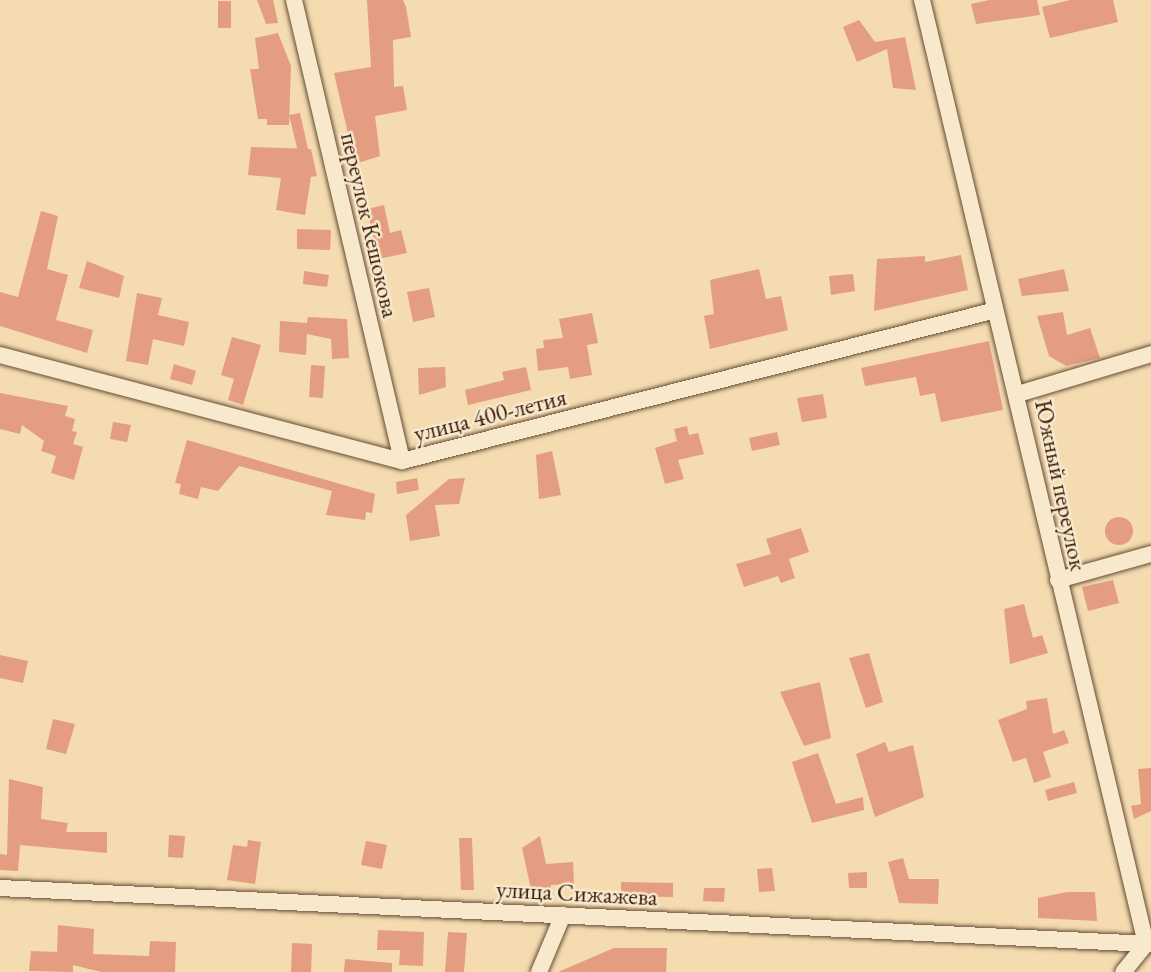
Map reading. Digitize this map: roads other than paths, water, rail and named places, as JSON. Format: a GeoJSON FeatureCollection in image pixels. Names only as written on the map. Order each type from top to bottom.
{"type":"FeatureCollection","features":[{"type":"Feature","properties":{"kind":"street","name":"переулок Кешокова"},"geometry":{"type":"LineString","coordinates":[[294,0],[401,461]]}},
{"type":"Feature","properties":{"kind":"street","name":"Южный переулок"},"geometry":{"type":"LineString","coordinates":[[922,0],[992,311],[1018,394],[1058,580],[1149,944]]}},
{"type":"Feature","properties":{"kind":"street","name":"улица 400-летия"},"geometry":{"type":"LineString","coordinates":[[0,355],[401,461],[992,311]]}},
{"type":"Feature","properties":{"kind":"street"},"geometry":{"type":"LineString","coordinates":[[1018,394],[1151,354]]}},
{"type":"Feature","properties":{"kind":"street"},"geometry":{"type":"LineString","coordinates":[[1058,580],[1151,554]]}},
{"type":"Feature","properties":{"kind":"street","name":"улица Сижажева"},"geometry":{"type":"LineString","coordinates":[[0,888],[1149,944]]}},
{"type":"Feature","properties":{"kind":"street"},"geometry":{"type":"LineString","coordinates":[[539,972],[563,915]]}},
{"type":"Feature","properties":{"kind":"street"},"geometry":{"type":"LineString","coordinates":[[1123,972],[1149,944]]}}]}
